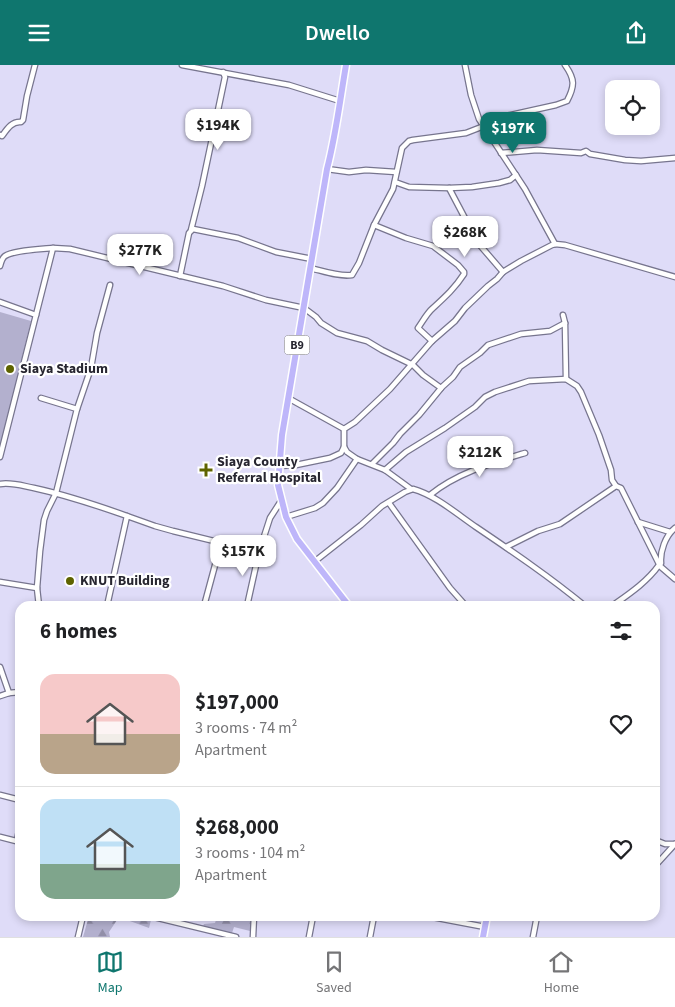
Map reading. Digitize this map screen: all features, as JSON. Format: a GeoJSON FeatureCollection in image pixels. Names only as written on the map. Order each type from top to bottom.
{"type":"FeatureCollection","features":[{"type":"Feature","properties":{"kind":"highway","name":"B9"},"geometry":{"type":"LineString","coordinates":[[345,601],[297,539],[286,517],[278,485],[278,466],[310,268],[346,65]]}},
{"type":"Feature","properties":{"kind":"highway"},"geometry":{"type":"LineString","coordinates":[[483,937],[486,921]]}},
{"type":"Feature","properties":{"kind":"street"},"geometry":{"type":"LineString","coordinates":[[0,135],[2,136],[10,125],[23,120],[35,65]]}},
{"type":"Feature","properties":{"kind":"street"},"geometry":{"type":"LineString","coordinates":[[182,65],[289,85],[340,101]]}},
{"type":"Feature","properties":{"kind":"street"},"geometry":{"type":"LineString","coordinates":[[465,65],[476,112],[525,189],[555,244]]}},
{"type":"Feature","properties":{"kind":"street"},"geometry":{"type":"LineString","coordinates":[[310,268],[352,275],[359,263],[374,225],[390,195],[395,182],[402,148],[409,141],[466,133],[497,117],[567,101],[572,91],[573,80],[565,65]]}},
{"type":"Feature","properties":{"kind":"street"},"geometry":{"type":"LineString","coordinates":[[180,276],[202,187],[225,77],[223,72]]}},
{"type":"Feature","properties":{"kind":"street"},"geometry":{"type":"LineString","coordinates":[[501,153],[537,150],[581,153],[586,151],[590,154],[625,160],[653,161],[675,158]]}},
{"type":"Feature","properties":{"kind":"street"},"geometry":{"type":"LineString","coordinates":[[327,169],[349,173],[366,170],[396,172]]}},
{"type":"Feature","properties":{"kind":"street"},"geometry":{"type":"LineString","coordinates":[[395,182],[409,187],[472,187],[510,180],[516,175]]}},
{"type":"Feature","properties":{"kind":"street"},"geometry":{"type":"LineString","coordinates":[[449,188],[478,243],[503,271]]}},
{"type":"Feature","properties":{"kind":"street"},"geometry":{"type":"LineString","coordinates":[[374,225],[401,237],[433,246],[458,265],[464,272],[464,275],[450,293],[432,309],[418,327],[432,341]]}},
{"type":"Feature","properties":{"kind":"street"},"geometry":{"type":"LineString","coordinates":[[191,230],[195,229],[238,238],[276,252],[312,259]]}},
{"type":"Feature","properties":{"kind":"street"},"geometry":{"type":"LineString","coordinates":[[344,429],[355,422],[386,393],[413,365],[432,341],[503,271],[555,244],[565,245],[675,277]]}},
{"type":"Feature","properties":{"kind":"street"},"geometry":{"type":"LineString","coordinates":[[0,457],[53,248]]}},
{"type":"Feature","properties":{"kind":"street"},"geometry":{"type":"LineString","coordinates":[[0,266],[2,259],[12,253],[53,248],[70,249],[223,287],[266,300],[304,308],[336,333],[367,341],[413,365],[441,389]]}},
{"type":"Feature","properties":{"kind":"street"},"geometry":{"type":"LineString","coordinates":[[39,601],[42,530],[47,511],[56,493],[77,409],[91,368],[97,333],[110,285]]}},
{"type":"Feature","properties":{"kind":"street"},"geometry":{"type":"LineString","coordinates":[[0,302],[36,315]]}},
{"type":"Feature","properties":{"kind":"street"},"geometry":{"type":"LineString","coordinates":[[563,315],[565,323],[566,379]]}},
{"type":"Feature","properties":{"kind":"street"},"geometry":{"type":"LineString","coordinates":[[372,464],[450,381],[460,367],[488,345],[521,334],[550,331],[565,323]]}},
{"type":"Feature","properties":{"kind":"street"},"geometry":{"type":"LineString","coordinates":[[385,470],[406,452],[475,407],[485,397],[529,381],[566,379],[578,386],[581,392],[602,441],[611,470],[612,480],[624,494],[660,566],[675,579]]}},
{"type":"Feature","properties":{"kind":"street"},"geometry":{"type":"LineString","coordinates":[[41,398],[77,409]]}},
{"type":"Feature","properties":{"kind":"street"},"geometry":{"type":"LineString","coordinates":[[288,398],[344,429]]}},
{"type":"Feature","properties":{"kind":"street"},"geometry":{"type":"LineString","coordinates":[[278,466],[296,465],[330,458],[341,453],[344,447],[344,429]]}},
{"type":"Feature","properties":{"kind":"street"},"geometry":{"type":"LineString","coordinates":[[344,447],[358,459],[385,470],[411,489],[430,495],[506,547],[579,601]]}},
{"type":"Feature","properties":{"kind":"street"},"geometry":{"type":"LineString","coordinates":[[430,495],[442,486],[469,472],[525,453]]}},
{"type":"Feature","properties":{"kind":"street"},"geometry":{"type":"LineString","coordinates":[[286,517],[315,508],[323,503],[337,488],[358,459]]}},
{"type":"Feature","properties":{"kind":"street"},"geometry":{"type":"LineString","coordinates":[[0,484],[16,484],[56,493],[155,526],[259,551]]}},
{"type":"Feature","properties":{"kind":"street"},"geometry":{"type":"LineString","coordinates":[[506,547],[538,531],[560,524],[616,486]]}},
{"type":"Feature","properties":{"kind":"street"},"geometry":{"type":"LineString","coordinates":[[314,561],[377,511],[411,489]]}},
{"type":"Feature","properties":{"kind":"street"},"geometry":{"type":"LineString","coordinates":[[248,601],[259,551],[270,519],[281,501]]}},
{"type":"Feature","properties":{"kind":"street"},"geometry":{"type":"LineString","coordinates":[[389,503],[450,588],[462,601]]}},
{"type":"Feature","properties":{"kind":"street"},"geometry":{"type":"LineString","coordinates":[[108,601],[127,516]]}},
{"type":"Feature","properties":{"kind":"street"},"geometry":{"type":"LineString","coordinates":[[638,523],[670,532]]}},
{"type":"Feature","properties":{"kind":"street"},"geometry":{"type":"LineString","coordinates":[[619,601],[637,588],[660,566],[661,555],[668,536],[675,529]]}},
{"type":"Feature","properties":{"kind":"street"},"geometry":{"type":"LineString","coordinates":[[205,601],[221,543]]}},
{"type":"Feature","properties":{"kind":"street"},"geometry":{"type":"LineString","coordinates":[[0,582],[38,588]]}},
{"type":"Feature","properties":{"kind":"street"},"geometry":{"type":"LineString","coordinates":[[0,667],[9,693]]}},
{"type":"Feature","properties":{"kind":"street"},"geometry":{"type":"LineString","coordinates":[[0,696],[15,692]]}},
{"type":"Feature","properties":{"kind":"street"},"geometry":{"type":"LineString","coordinates":[[0,795],[15,799]]}},
{"type":"Feature","properties":{"kind":"street"},"geometry":{"type":"LineString","coordinates":[[0,837],[15,840]]}},
{"type":"Feature","properties":{"kind":"street"},"geometry":{"type":"LineString","coordinates":[[660,842],[675,844]]}},
{"type":"Feature","properties":{"kind":"street"},"geometry":{"type":"LineString","coordinates":[[660,860],[675,844]]}},
{"type":"Feature","properties":{"kind":"street"},"geometry":{"type":"LineString","coordinates":[[78,937],[82,921]]}},
{"type":"Feature","properties":{"kind":"street"},"geometry":{"type":"LineString","coordinates":[[170,921],[236,937]]}},
{"type":"Feature","properties":{"kind":"street"},"geometry":{"type":"LineString","coordinates":[[253,937],[254,921]]}},
{"type":"Feature","properties":{"kind":"street"},"geometry":{"type":"LineString","coordinates":[[309,937],[313,921]]}},
{"type":"Feature","properties":{"kind":"street"},"geometry":{"type":"LineString","coordinates":[[370,937],[373,921]]}},
{"type":"Feature","properties":{"kind":"street"},"geometry":{"type":"LineString","coordinates":[[455,921],[485,927]]}},
{"type":"Feature","properties":{"kind":"street"},"geometry":{"type":"LineString","coordinates":[[533,937],[536,921]]}},
{"type":"Feature","properties":{"kind":"street"},"geometry":{"type":"LineString","coordinates":[[209,937],[211,931]]}},
{"type":"Feature","properties":{"kind":"green space","name":"Siaya Stadium"},"geometry":{"type":"Polygon","coordinates":[[[0,312],[31,321],[0,457],[0,312]]]}},
{"type":"Feature","properties":{"kind":"green space"},"geometry":{"type":"Polygon","coordinates":[[[88,921],[116,921],[109,932],[110,937],[83,937],[88,921]]]}},
{"type":"Feature","properties":{"kind":"green space"},"geometry":{"type":"Polygon","coordinates":[[[130,921],[151,921],[149,928],[130,921]]]}},
{"type":"Feature","properties":{"kind":"green space"},"geometry":{"type":"Polygon","coordinates":[[[216,921],[251,921],[250,931],[234,927],[232,933],[203,926],[204,924],[215,923],[216,921]]]}},
{"type":"Feature","properties":{"kind":"place","name":"Siaya Stadium"},"geometry":{"type":"Point","coordinates":[10,369]}},
{"type":"Feature","properties":{"kind":"place","name":"Siaya County Referral Hospital"},"geometry":{"type":"Point","coordinates":[206,470]}},
{"type":"Feature","properties":{"kind":"place","name":"KNUT Building"},"geometry":{"type":"Point","coordinates":[70,581]}}]}
